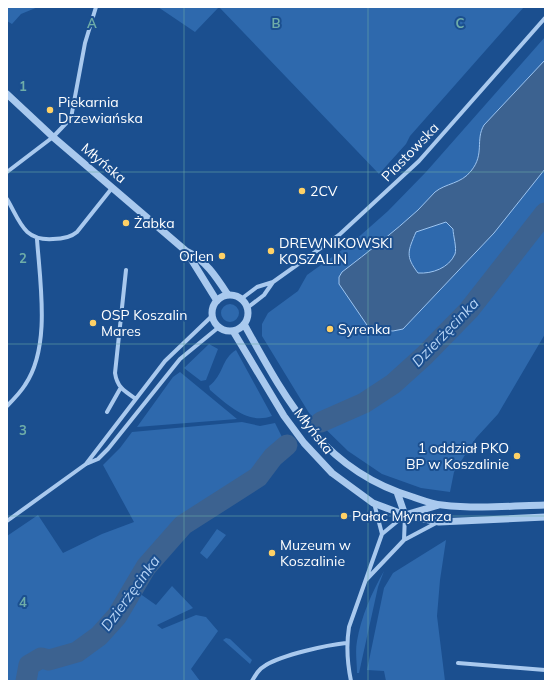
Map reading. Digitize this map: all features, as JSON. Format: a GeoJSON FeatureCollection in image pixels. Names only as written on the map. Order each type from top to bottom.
{"type":"FeatureCollection","features":[{"type":"Feature","properties":{"kind":"street"},"geometry":{"type":"LineString","coordinates":[[7,172],[52,137],[71,118],[85,43],[96,7]]}},
{"type":"Feature","properties":{"kind":"street","name":"Piastowska"},"geometry":{"type":"LineString","coordinates":[[247,308],[264,294],[273,282],[347,228],[406,174],[545,18]]}},
{"type":"Feature","properties":{"kind":"street","name":"Młyńska"},"geometry":{"type":"LineString","coordinates":[[7,94],[52,137],[186,250],[194,254],[203,262],[228,295]]}},
{"type":"Feature","properties":{"kind":"street"},"geometry":{"type":"LineString","coordinates":[[7,199],[26,232],[37,239],[58,239],[73,235],[87,221],[112,188]]}},
{"type":"Feature","properties":{"kind":"street"},"geometry":{"type":"LineString","coordinates":[[7,406],[26,385],[33,371],[40,348],[41,298],[37,239]]}},
{"type":"Feature","properties":{"kind":"street","name":"Młyńska"},"geometry":{"type":"LineString","coordinates":[[186,250],[216,301]]}},
{"type":"Feature","properties":{"kind":"street"},"geometry":{"type":"LineString","coordinates":[[126,270],[115,373],[116,382],[120,388],[136,398]]}},
{"type":"Feature","properties":{"kind":"street","name":"Piastowska"},"geometry":{"type":"LineString","coordinates":[[241,299],[257,287],[273,282]]}},
{"type":"Feature","properties":{"kind":"street"},"geometry":{"type":"LineString","coordinates":[[228,295],[241,299],[247,308],[248,314],[244,324],[233,331],[219,328],[214,322],[212,316],[212,310],[216,301],[228,295]]}},
{"type":"Feature","properties":{"kind":"street"},"geometry":{"type":"LineString","coordinates":[[86,464],[165,361],[212,316]]}},
{"type":"Feature","properties":{"kind":"street","name":"Młyńska"},"geometry":{"type":"LineString","coordinates":[[244,324],[295,410],[315,436],[342,460],[362,475],[397,492],[440,505],[466,507],[545,505]]}},
{"type":"Feature","properties":{"kind":"street"},"geometry":{"type":"LineString","coordinates":[[7,521],[86,464],[98,459],[116,441],[180,359],[219,328]]}},
{"type":"Feature","properties":{"kind":"street","name":"Młyńska"},"geometry":{"type":"LineString","coordinates":[[233,331],[284,416],[304,444],[332,473],[373,503],[405,515],[439,522],[545,517]]}},
{"type":"Feature","properties":{"kind":"street"},"geometry":{"type":"LineString","coordinates":[[107,412],[120,388]]}},
{"type":"Feature","properties":{"kind":"street"},"geometry":{"type":"LineString","coordinates":[[397,492],[405,515],[404,540]]}},
{"type":"Feature","properties":{"kind":"street"},"geometry":{"type":"LineString","coordinates":[[373,503],[382,534]]}},
{"type":"Feature","properties":{"kind":"street","name":"Młyńska"},"geometry":{"type":"LineString","coordinates":[[405,515],[440,505]]}},
{"type":"Feature","properties":{"kind":"street"},"geometry":{"type":"LineString","coordinates":[[351,681],[347,664],[346,643],[349,627],[382,534],[405,515]]}},
{"type":"Feature","properties":{"kind":"street"},"geometry":{"type":"LineString","coordinates":[[365,581],[404,540],[439,522]]}},
{"type":"Feature","properties":{"kind":"street"},"geometry":{"type":"LineString","coordinates":[[252,681],[257,672],[274,661],[331,644],[346,643]]}},
{"type":"Feature","properties":{"kind":"street"},"geometry":{"type":"LineString","coordinates":[[458,663],[545,670]]}},
{"type":"Feature","properties":{"kind":"shaded area"},"geometry":{"type":"Polygon","coordinates":[[[7,7],[38,7],[21,14],[12,24],[7,21],[7,7]]]}},
{"type":"Feature","properties":{"kind":"shaded area"},"geometry":{"type":"Polygon","coordinates":[[[158,7],[219,7],[195,32],[158,7]]]}},
{"type":"Feature","properties":{"kind":"shaded area"},"geometry":{"type":"Polygon","coordinates":[[[219,7],[524,7],[410,136],[406,144],[379,174],[219,7]]]}},
{"type":"Feature","properties":{"kind":"shaded area"},"geometry":{"type":"Polygon","coordinates":[[[545,37],[545,334],[498,414],[476,438],[454,472],[450,492],[421,488],[382,474],[348,451],[309,413],[262,336],[262,324],[268,313],[298,291],[307,275],[353,242],[388,211],[426,172],[545,37]]]}},
{"type":"Feature","properties":{"kind":"shaded area"},"geometry":{"type":"Polygon","coordinates":[[[545,60],[545,169],[494,233],[403,329],[393,331],[377,330],[373,326],[369,328],[339,284],[339,277],[342,272],[409,218],[435,192],[458,181],[471,171],[478,159],[480,136],[484,125],[545,60]],[[446,222],[416,232],[409,253],[411,262],[418,273],[434,271],[449,263],[455,254],[453,229],[446,222]]]}},
{"type":"Feature","properties":{"kind":"shaded area"},"geometry":{"type":"Polygon","coordinates":[[[230,304],[236,307],[239,313],[236,319],[230,322],[224,319],[221,313],[224,307],[230,304]]]}},
{"type":"Feature","properties":{"kind":"shaded area"},"geometry":{"type":"Polygon","coordinates":[[[209,344],[218,349],[206,380],[201,381],[184,368],[209,344]]]}},
{"type":"Feature","properties":{"kind":"shaded area"},"geometry":{"type":"Polygon","coordinates":[[[236,350],[272,416],[255,418],[247,416],[231,407],[210,390],[209,386],[214,382],[231,354],[236,350]]]}},
{"type":"Feature","properties":{"kind":"shaded area"},"geometry":{"type":"Polygon","coordinates":[[[180,372],[237,419],[137,427],[173,377],[180,372]]]}},
{"type":"Feature","properties":{"kind":"shaded area"},"geometry":{"type":"Polygon","coordinates":[[[242,422],[260,426],[275,423],[289,451],[172,535],[149,558],[127,602],[131,606],[139,593],[156,605],[172,586],[193,608],[157,625],[162,629],[196,615],[206,617],[218,631],[191,669],[200,681],[7,681],[7,536],[38,515],[63,553],[102,534],[134,522],[103,465],[120,448],[132,432],[242,422]]]}},
{"type":"Feature","properties":{"kind":"shaded area"},"geometry":{"type":"Polygon","coordinates":[[[248,476],[258,477],[260,482],[256,487],[248,493],[238,497],[222,500],[248,476]]]}},
{"type":"Feature","properties":{"kind":"shaded area"},"geometry":{"type":"Polygon","coordinates":[[[217,529],[226,535],[207,559],[200,553],[217,529]]]}},
{"type":"Feature","properties":{"kind":"shaded area"},"geometry":{"type":"Polygon","coordinates":[[[446,540],[440,580],[437,616],[445,681],[386,681],[384,671],[367,670],[384,588],[393,573],[446,540]]]}},
{"type":"Feature","properties":{"kind":"shaded area"},"geometry":{"type":"Polygon","coordinates":[[[384,571],[378,587],[359,673],[357,673],[356,649],[361,623],[375,587],[384,571]]]}},
{"type":"Feature","properties":{"kind":"shaded area"},"geometry":{"type":"Polygon","coordinates":[[[226,638],[230,639],[252,660],[250,664],[223,640],[226,638]]]}},
{"type":"Feature","properties":{"kind":"waterway","name":"Dzierżęcinka"},"geometry":{"type":"LineString","coordinates":[[321,422],[364,403],[393,384],[424,356],[469,310],[545,213]]}},
{"type":"Feature","properties":{"kind":"waterway","name":"Dzierżęcinka"},"geometry":{"type":"LineString","coordinates":[[26,681],[29,665],[41,658],[49,660],[77,652],[99,636],[117,616],[146,567],[183,525],[258,477],[273,457],[287,445]]}},
{"type":"Feature","properties":{"kind":"place","name":"Piekarnia Drzewiańska"},"geometry":{"type":"Point","coordinates":[50,110]}},
{"type":"Feature","properties":{"kind":"place","name":"2CV"},"geometry":{"type":"Point","coordinates":[302,191]}},
{"type":"Feature","properties":{"kind":"place","name":"Żabka"},"geometry":{"type":"Point","coordinates":[126,223]}},
{"type":"Feature","properties":{"kind":"place","name":"DREWNIKOWSKI KOSZALIN"},"geometry":{"type":"Point","coordinates":[271,251]}},
{"type":"Feature","properties":{"kind":"place","name":"Orlen"},"geometry":{"type":"Point","coordinates":[222,256]}},
{"type":"Feature","properties":{"kind":"place","name":"OSP Koszalin Mares"},"geometry":{"type":"Point","coordinates":[93,323]}},
{"type":"Feature","properties":{"kind":"place","name":"Syrenka"},"geometry":{"type":"Point","coordinates":[330,329]}},
{"type":"Feature","properties":{"kind":"place","name":"1 oddział PKO BP w Koszalinie"},"geometry":{"type":"Point","coordinates":[517,456]}},
{"type":"Feature","properties":{"kind":"place","name":"Pałac Młynarza"},"geometry":{"type":"Point","coordinates":[344,516]}},
{"type":"Feature","properties":{"kind":"place","name":"Muzeum w Koszalinie"},"geometry":{"type":"Point","coordinates":[272,553]}}]}
